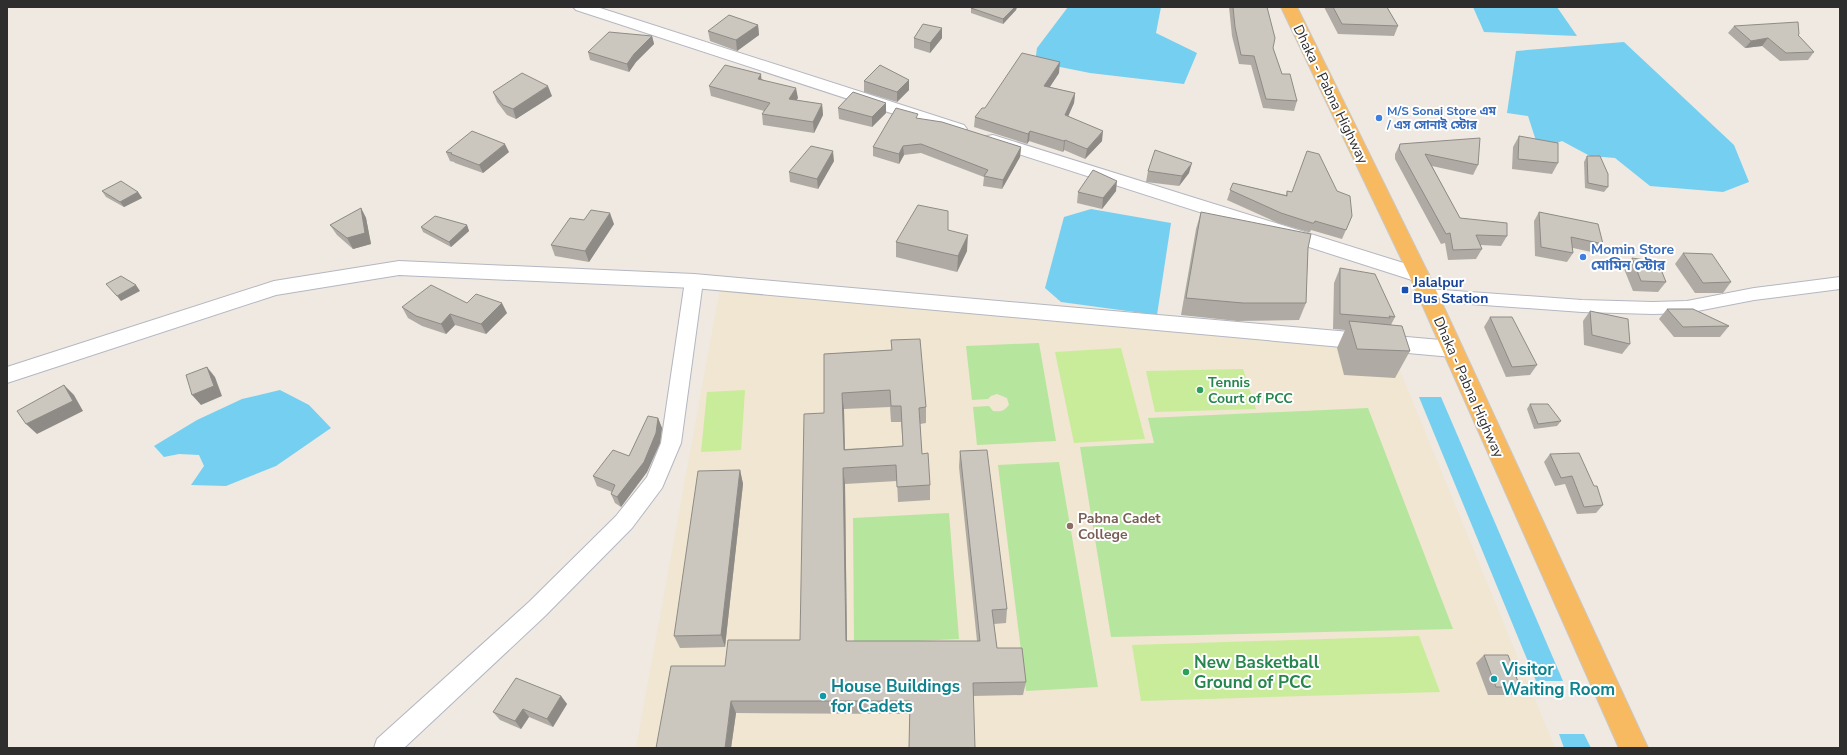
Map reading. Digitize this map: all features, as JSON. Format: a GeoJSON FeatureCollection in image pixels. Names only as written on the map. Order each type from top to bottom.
{"type":"FeatureCollection","features":[{"type":"Feature","properties":{"kind":"highway","name":"Dhaka - Pabna Highway"},"geometry":{"type":"LineString","coordinates":[[1289,7],[1419,275],[1634,748]]}},
{"type":"Feature","properties":{"kind":"street"},"geometry":{"type":"LineString","coordinates":[[580,7],[1090,172],[1419,275]]}},
{"type":"Feature","properties":{"kind":"street"},"geometry":{"type":"LineString","coordinates":[[7,375],[274,288],[399,268],[694,282],[1452,349]]}},
{"type":"Feature","properties":{"kind":"street"},"geometry":{"type":"LineString","coordinates":[[386,748],[543,604],[624,522],[655,482],[671,443],[694,282]]}},
{"type":"Feature","properties":{"kind":"street"},"geometry":{"type":"LineString","coordinates":[[1428,295],[1576,306],[1653,308],[1701,305],[1754,294],[1840,283]]}},
{"type":"Feature","properties":{"kind":"shaded area","name":"Pabna Cadet College"},"geometry":{"type":"Polygon","coordinates":[[[720,289],[1391,349],[1555,748],[636,748],[720,289]]]}},
{"type":"Feature","properties":{"kind":"green space"},"geometry":{"type":"Polygon","coordinates":[[[1039,343],[1056,441],[977,445],[973,407],[989,406],[993,411],[1002,411],[1009,405],[1007,398],[997,394],[988,399],[972,400],[966,346],[1039,343]]]}},
{"type":"Feature","properties":{"kind":"green space"},"geometry":{"type":"Polygon","coordinates":[[[1121,348],[1145,439],[1074,443],[1055,352],[1121,348]]]}},
{"type":"Feature","properties":{"kind":"green space","name":"Tennis Court of PCC"},"geometry":{"type":"Polygon","coordinates":[[[1243,369],[1256,409],[1155,412],[1146,371],[1243,369]]]}},
{"type":"Feature","properties":{"kind":"green space"},"geometry":{"type":"Polygon","coordinates":[[[745,390],[741,450],[701,452],[707,392],[745,390]]]}},
{"type":"Feature","properties":{"kind":"green space"},"geometry":{"type":"Polygon","coordinates":[[[1368,408],[1453,629],[1111,637],[1080,447],[1154,443],[1148,418],[1368,408]]]}},
{"type":"Feature","properties":{"kind":"green space"},"geometry":{"type":"Polygon","coordinates":[[[1059,462],[1098,687],[1026,691],[998,465],[1059,462]]]}},
{"type":"Feature","properties":{"kind":"green space"},"geometry":{"type":"Polygon","coordinates":[[[949,513],[959,639],[854,644],[853,518],[949,513]]]}},
{"type":"Feature","properties":{"kind":"green space"},"geometry":{"type":"Polygon","coordinates":[[[1419,636],[1440,692],[1141,701],[1132,645],[1419,636]]]}},
{"type":"Feature","properties":{"kind":"water"},"geometry":{"type":"Polygon","coordinates":[[[1068,7],[1161,7],[1156,33],[1197,53],[1184,84],[1090,73],[1035,62],[1037,48],[1068,7]]]}},
{"type":"Feature","properties":{"kind":"water"},"geometry":{"type":"Polygon","coordinates":[[[1473,7],[1557,7],[1577,36],[1484,32],[1473,7]]]}},
{"type":"Feature","properties":{"kind":"water"},"geometry":{"type":"Polygon","coordinates":[[[1624,42],[1734,145],[1749,182],[1723,192],[1650,186],[1615,158],[1590,156],[1562,141],[1539,150],[1528,116],[1507,113],[1516,51],[1624,42]]]}},
{"type":"Feature","properties":{"kind":"water"},"geometry":{"type":"Polygon","coordinates":[[[1091,209],[1171,223],[1157,315],[1061,302],[1045,288],[1064,217],[1091,209]]]}},
{"type":"Feature","properties":{"kind":"water"},"geometry":{"type":"Polygon","coordinates":[[[280,390],[309,405],[331,428],[276,466],[226,486],[191,485],[204,466],[199,455],[179,454],[164,457],[154,446],[197,420],[242,399],[280,390]]]}},
{"type":"Feature","properties":{"kind":"water"},"geometry":{"type":"Polygon","coordinates":[[[1419,397],[1441,397],[1563,681],[1536,681],[1419,397]]]}},
{"type":"Feature","properties":{"kind":"water"},"geometry":{"type":"Polygon","coordinates":[[[1559,734],[1584,734],[1591,748],[1564,748],[1559,734]]]}},
{"type":"Feature","properties":{"kind":"building"},"geometry":{"type":"Polygon","coordinates":[[[1015,7],[1003,19],[971,8],[1015,7]]]}},
{"type":"Feature","properties":{"kind":"building"},"geometry":{"type":"Polygon","coordinates":[[[1233,7],[1267,7],[1275,38],[1273,48],[1282,74],[1290,74],[1297,101],[1266,99],[1254,56],[1241,55],[1235,27],[1233,7]]]}},
{"type":"Feature","properties":{"kind":"building"},"geometry":{"type":"Polygon","coordinates":[[[1333,7],[1387,7],[1398,26],[1342,24],[1333,7]]]}},
{"type":"Feature","properties":{"kind":"building"},"geometry":{"type":"Polygon","coordinates":[[[729,15],[758,25],[736,40],[708,31],[729,15]]]}},
{"type":"Feature","properties":{"kind":"building"},"geometry":{"type":"Polygon","coordinates":[[[1798,22],[1798,35],[1814,52],[1786,53],[1768,38],[1751,41],[1734,26],[1798,22]]]}},
{"type":"Feature","properties":{"kind":"building"},"geometry":{"type":"Polygon","coordinates":[[[923,24],[942,28],[930,43],[914,38],[923,24]]]}},
{"type":"Feature","properties":{"kind":"building"},"geometry":{"type":"Polygon","coordinates":[[[609,32],[652,36],[634,54],[627,64],[588,52],[609,32]]]}},
{"type":"Feature","properties":{"kind":"building"},"geometry":{"type":"Polygon","coordinates":[[[1022,53],[1060,62],[1044,86],[1075,93],[1065,115],[1103,131],[1087,149],[1065,140],[1064,141],[1030,131],[1028,134],[975,117],[982,108],[985,108],[1022,53]]]}},
{"type":"Feature","properties":{"kind":"building"},"geometry":{"type":"Polygon","coordinates":[[[725,65],[761,74],[758,79],[796,88],[789,99],[822,104],[813,122],[762,114],[770,103],[709,86],[725,65]]]}},
{"type":"Feature","properties":{"kind":"building"},"geometry":{"type":"Polygon","coordinates":[[[880,65],[909,80],[897,92],[864,81],[880,65]]]}},
{"type":"Feature","properties":{"kind":"building"},"geometry":{"type":"Polygon","coordinates":[[[522,73],[548,86],[513,109],[503,105],[493,92],[522,73]]]}},
{"type":"Feature","properties":{"kind":"building"},"geometry":{"type":"Polygon","coordinates":[[[853,92],[886,103],[872,117],[838,108],[853,92]]]}},
{"type":"Feature","properties":{"kind":"building"},"geometry":{"type":"Polygon","coordinates":[[[896,108],[918,114],[916,118],[942,122],[1021,147],[1003,180],[984,176],[988,170],[921,144],[903,146],[899,154],[873,147],[896,108]]]}},
{"type":"Feature","properties":{"kind":"building"},"geometry":{"type":"Polygon","coordinates":[[[472,131],[505,144],[479,165],[451,154],[452,153],[446,152],[472,131]]]}},
{"type":"Feature","properties":{"kind":"building"},"geometry":{"type":"Polygon","coordinates":[[[1519,136],[1558,143],[1558,163],[1518,159],[1519,136]]]}},
{"type":"Feature","properties":{"kind":"building"},"geometry":{"type":"Polygon","coordinates":[[[1480,138],[1478,165],[1425,154],[1460,218],[1507,223],[1507,236],[1476,235],[1482,249],[1453,250],[1450,233],[1446,234],[1399,149],[1400,144],[1480,138]]]}},
{"type":"Feature","properties":{"kind":"building"},"geometry":{"type":"Polygon","coordinates":[[[811,146],[833,151],[817,179],[789,172],[811,146]]]}},
{"type":"Feature","properties":{"kind":"building"},"geometry":{"type":"Polygon","coordinates":[[[1155,150],[1192,163],[1182,176],[1148,171],[1155,150]]]}},
{"type":"Feature","properties":{"kind":"building"},"geometry":{"type":"Polygon","coordinates":[[[1307,151],[1319,154],[1337,191],[1350,196],[1352,216],[1346,230],[1315,221],[1312,223],[1281,213],[1230,190],[1233,183],[1287,196],[1287,191],[1292,192],[1307,151]]]}},
{"type":"Feature","properties":{"kind":"building"},"geometry":{"type":"Polygon","coordinates":[[[1587,156],[1600,156],[1608,174],[1608,187],[1588,183],[1587,156]]]}},
{"type":"Feature","properties":{"kind":"building"},"geometry":{"type":"Polygon","coordinates":[[[1093,170],[1117,181],[1103,198],[1078,192],[1093,170]]]}},
{"type":"Feature","properties":{"kind":"building"},"geometry":{"type":"Polygon","coordinates":[[[121,181],[138,192],[120,202],[102,191],[121,181]]]}},
{"type":"Feature","properties":{"kind":"building"},"geometry":{"type":"Polygon","coordinates":[[[918,205],[948,211],[948,230],[968,235],[958,256],[896,242],[918,205]]]}},
{"type":"Feature","properties":{"kind":"building"},"geometry":{"type":"Polygon","coordinates":[[[361,208],[365,233],[347,238],[330,225],[361,208]]]}},
{"type":"Feature","properties":{"kind":"building"},"geometry":{"type":"Polygon","coordinates":[[[591,210],[610,213],[585,251],[551,245],[570,218],[584,220],[591,210]]]}},
{"type":"Feature","properties":{"kind":"building"},"geometry":{"type":"Polygon","coordinates":[[[1201,212],[1311,234],[1308,248],[1306,303],[1243,303],[1186,298],[1201,212]]]}},
{"type":"Feature","properties":{"kind":"building"},"geometry":{"type":"Polygon","coordinates":[[[1539,212],[1598,224],[1603,244],[1571,237],[1573,253],[1541,247],[1539,212]]]}},
{"type":"Feature","properties":{"kind":"building"},"geometry":{"type":"Polygon","coordinates":[[[435,216],[467,225],[449,242],[421,227],[435,216]]]}},
{"type":"Feature","properties":{"kind":"building"},"geometry":{"type":"Polygon","coordinates":[[[1683,253],[1712,254],[1731,282],[1703,283],[1683,253]]]}},
{"type":"Feature","properties":{"kind":"building"},"geometry":{"type":"Polygon","coordinates":[[[1632,258],[1658,262],[1666,282],[1641,281],[1632,258]]]}},
{"type":"Feature","properties":{"kind":"building"},"geometry":{"type":"Polygon","coordinates":[[[1340,268],[1375,274],[1395,317],[1389,316],[1390,318],[1340,314],[1340,268]]]}},
{"type":"Feature","properties":{"kind":"building"},"geometry":{"type":"Polygon","coordinates":[[[121,276],[136,285],[117,296],[106,284],[121,276]]]}},
{"type":"Feature","properties":{"kind":"building"},"geometry":{"type":"Polygon","coordinates":[[[431,285],[467,303],[476,294],[502,303],[481,324],[450,314],[441,324],[416,316],[402,307],[431,285]]]}},
{"type":"Feature","properties":{"kind":"building"},"geometry":{"type":"Polygon","coordinates":[[[1667,309],[1693,309],[1729,326],[1683,327],[1667,309]]]}},
{"type":"Feature","properties":{"kind":"building"},"geometry":{"type":"Polygon","coordinates":[[[1590,311],[1628,319],[1630,344],[1592,335],[1590,311]]]}},
{"type":"Feature","properties":{"kind":"building"},"geometry":{"type":"Polygon","coordinates":[[[1490,317],[1512,317],[1537,365],[1512,367],[1490,317]]]}},
{"type":"Feature","properties":{"kind":"building"},"geometry":{"type":"Polygon","coordinates":[[[1349,321],[1402,326],[1410,351],[1357,349],[1349,321]]]}},
{"type":"Feature","properties":{"kind":"building"},"geometry":{"type":"Polygon","coordinates":[[[920,339],[926,407],[919,408],[922,454],[928,453],[930,485],[897,487],[896,465],[843,468],[846,641],[980,641],[960,451],[987,450],[1007,609],[992,610],[997,648],[1022,648],[1026,682],[973,683],[975,748],[909,748],[910,701],[731,701],[725,748],[656,748],[671,666],[725,666],[728,640],[800,640],[804,414],[824,413],[824,354],[892,350],[891,340],[920,339]],[[890,390],[842,393],[844,450],[903,446],[901,406],[891,406],[890,390]]]}},
{"type":"Feature","properties":{"kind":"building"},"geometry":{"type":"Polygon","coordinates":[[[207,367],[214,386],[192,395],[186,375],[207,367]]]}},
{"type":"Feature","properties":{"kind":"building"},"geometry":{"type":"Polygon","coordinates":[[[64,385],[73,401],[26,424],[17,411],[64,385]]]}},
{"type":"Feature","properties":{"kind":"building"},"geometry":{"type":"Polygon","coordinates":[[[1530,404],[1548,404],[1561,421],[1538,424],[1530,404]]]}},
{"type":"Feature","properties":{"kind":"building"},"geometry":{"type":"Polygon","coordinates":[[[648,416],[658,418],[656,433],[644,462],[617,497],[611,494],[615,485],[593,476],[613,450],[629,456],[648,416]]]}},
{"type":"Feature","properties":{"kind":"building"},"geometry":{"type":"Polygon","coordinates":[[[1579,453],[1594,486],[1597,486],[1603,505],[1584,507],[1572,476],[1561,478],[1550,454],[1579,453]]]}},
{"type":"Feature","properties":{"kind":"building"},"geometry":{"type":"Polygon","coordinates":[[[740,470],[721,635],[674,636],[698,471],[740,470]]]}},
{"type":"Feature","properties":{"kind":"building"},"geometry":{"type":"Polygon","coordinates":[[[1484,655],[1508,655],[1520,687],[1496,687],[1484,655]]]}},
{"type":"Feature","properties":{"kind":"building"},"geometry":{"type":"Polygon","coordinates":[[[516,678],[561,696],[547,719],[523,709],[515,721],[493,712],[516,678]]]}},
{"type":"Feature","properties":{"kind":"place","name":"M/S Sonai Store এম / এস সোনাই স্টোর"},"geometry":{"type":"Point","coordinates":[1379,118]}},
{"type":"Feature","properties":{"kind":"place","name":"Momin Store মোমিন স্টোর"},"geometry":{"type":"Point","coordinates":[1583,257]}},
{"type":"Feature","properties":{"kind":"place","name":"Jalalpur Bus Station"},"geometry":{"type":"Point","coordinates":[1405,290]}},
{"type":"Feature","properties":{"kind":"place","name":"Tennis Court of PCC"},"geometry":{"type":"Point","coordinates":[1200,390]}},
{"type":"Feature","properties":{"kind":"place","name":"Pabna Cadet College"},"geometry":{"type":"Point","coordinates":[1070,526]}},
{"type":"Feature","properties":{"kind":"place","name":"New Basketball Ground of PCC"},"geometry":{"type":"Point","coordinates":[1186,672]}},
{"type":"Feature","properties":{"kind":"place","name":"Visitor Waiting Room"},"geometry":{"type":"Point","coordinates":[1494,679]}},
{"type":"Feature","properties":{"kind":"place","name":"House Buildings for Cadets"},"geometry":{"type":"Point","coordinates":[823,696]}}]}
